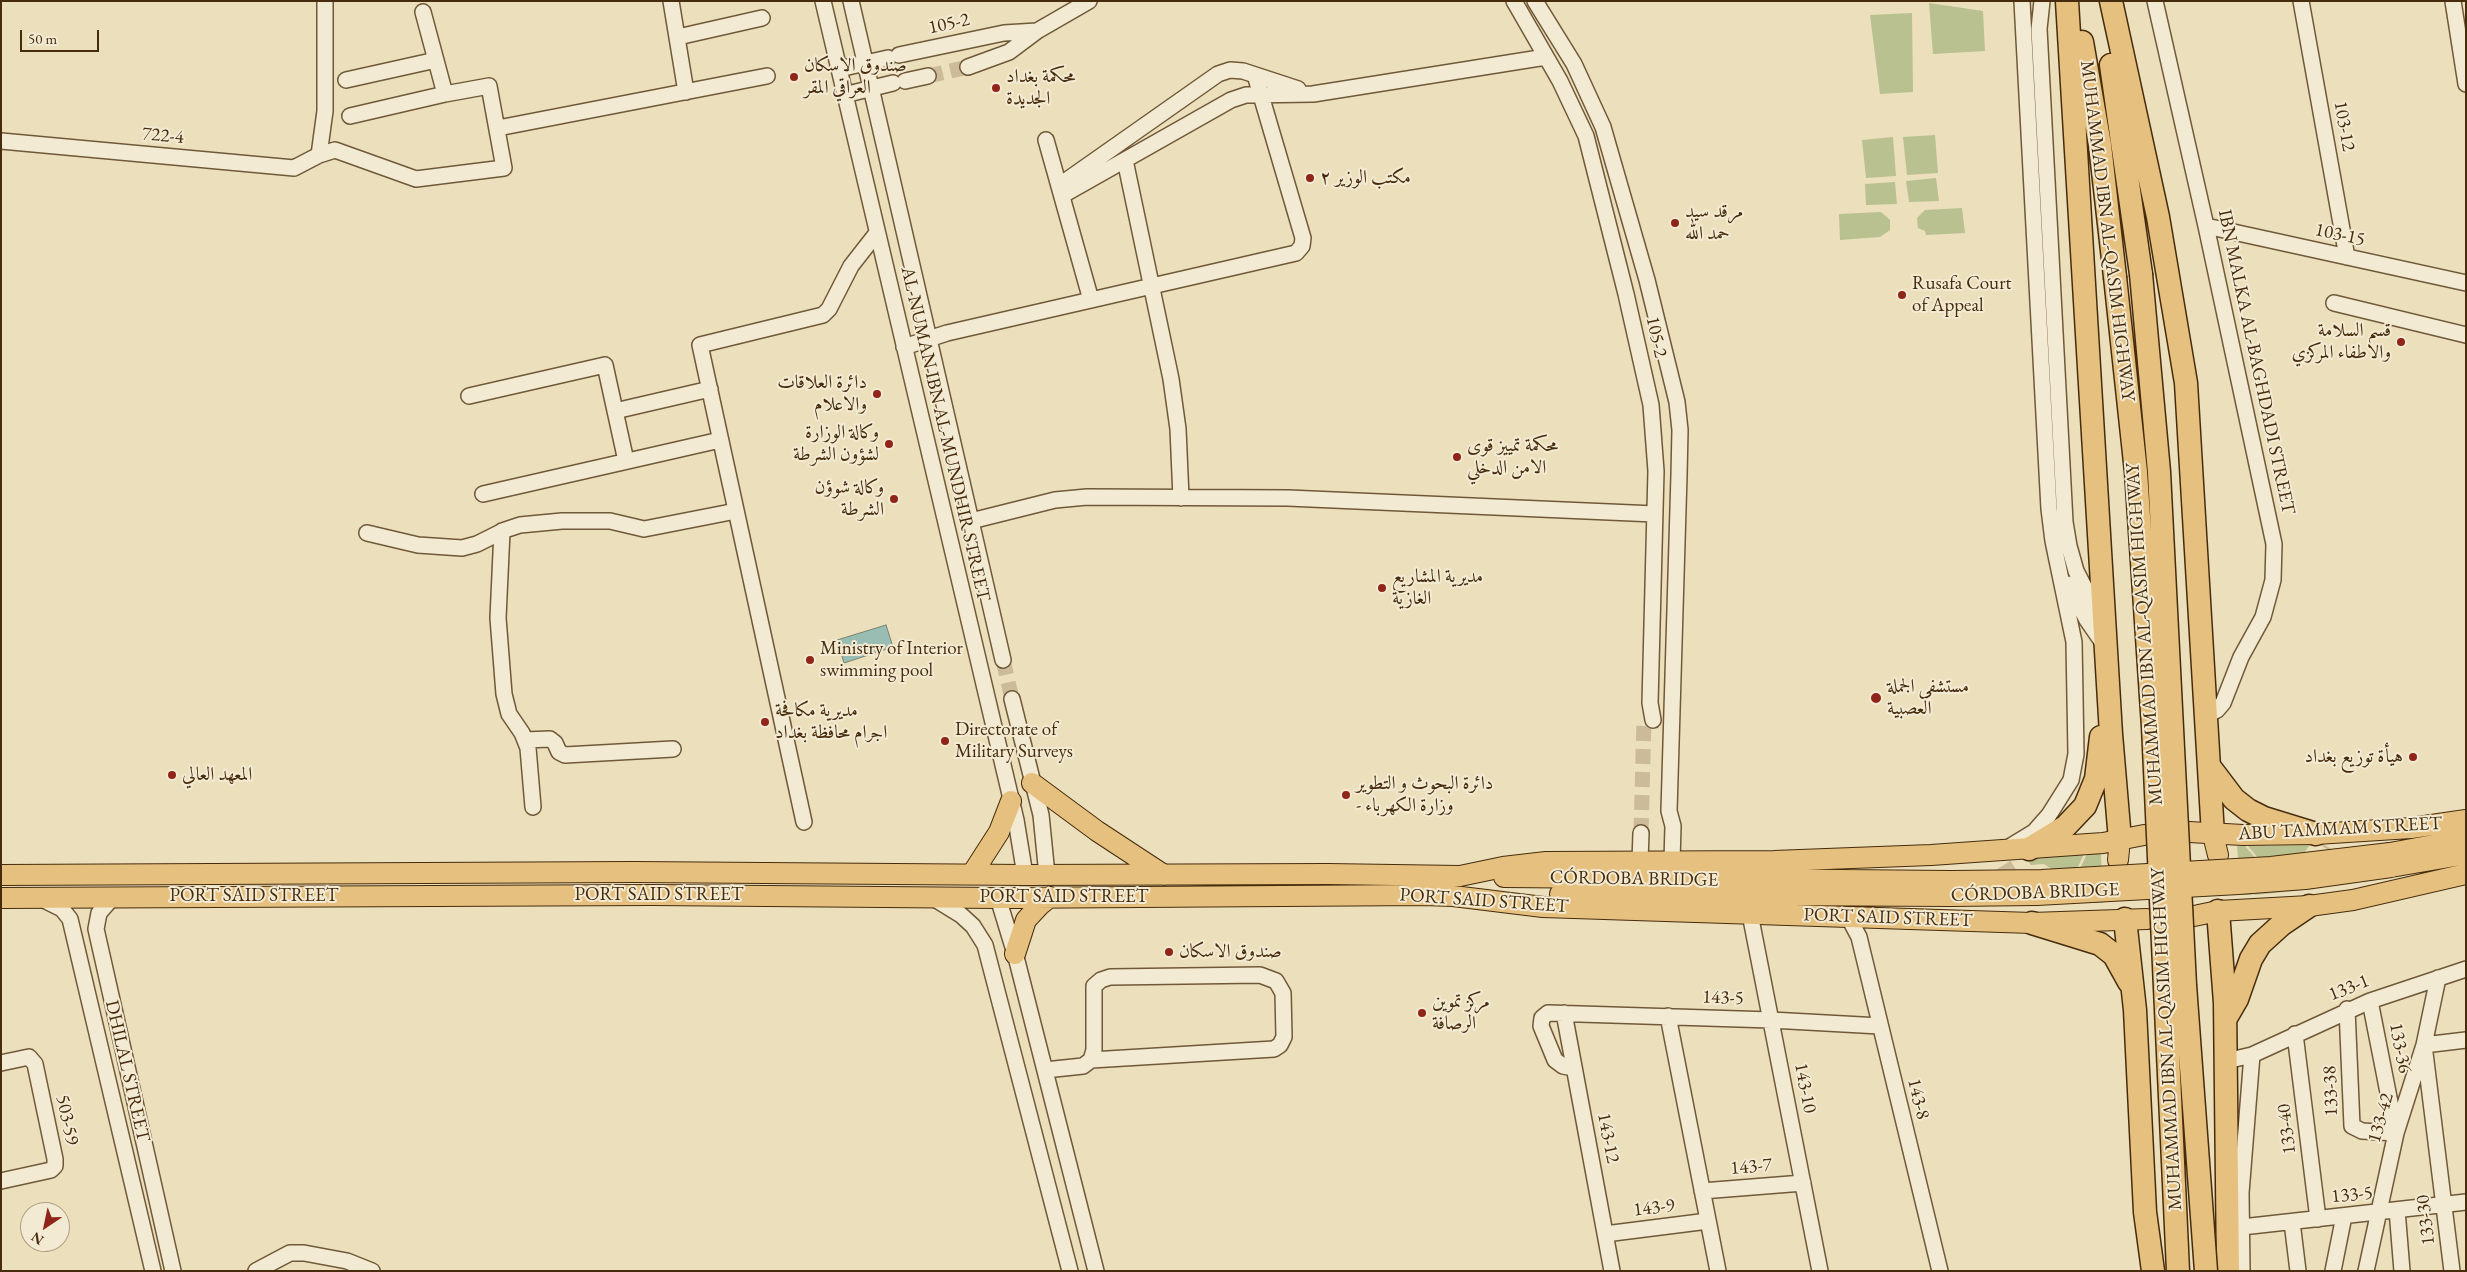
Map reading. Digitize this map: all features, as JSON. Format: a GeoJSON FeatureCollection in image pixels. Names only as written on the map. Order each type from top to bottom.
{"type":"FeatureCollection","features":[{"type":"Feature","properties":{"kind":"highway"},"geometry":{"type":"LineString","coordinates":[[2067,1],[2119,850]]}},
{"type":"Feature","properties":{"kind":"highway","name":"MUHAMMAD IBN AL-QASIM HIGHWAY"},"geometry":{"type":"LineString","coordinates":[[2075,1],[2100,145],[2136,472],[2153,727],[2178,1271]]}},
{"type":"Feature","properties":{"kind":"highway","name":"MUHAMMAD IBN AL-QASIM HIGHWAY"},"geometry":{"type":"LineString","coordinates":[[2103,1],[2141,274],[2158,472],[2185,985],[2206,1271]]}},
{"type":"Feature","properties":{"kind":"highway"},"geometry":{"type":"LineString","coordinates":[[2111,1],[2158,217],[2186,383],[2205,716],[2216,845]]}},
{"type":"Feature","properties":{"kind":"highway"},"geometry":{"type":"LineString","coordinates":[[2029,849],[2065,827],[2085,806],[2096,779],[2102,733],[2110,710]]}},
{"type":"Feature","properties":{"kind":"highway"},"geometry":{"type":"LineString","coordinates":[[2209,766],[2234,799],[2248,810],[2322,840]]}},
{"type":"Feature","properties":{"kind":"highway"},"geometry":{"type":"LineString","coordinates":[[2225,1019],[2236,999],[2251,959],[2260,944],[2273,931],[2310,906]]}},
{"type":"Feature","properties":{"kind":"highway"},"geometry":{"type":"LineString","coordinates":[[2218,911],[2225,1019],[2228,1271]]}},
{"type":"Feature","properties":{"kind":"highway"},"geometry":{"type":"LineString","coordinates":[[2136,919],[2132,988],[2145,1212],[2153,1271]]}},
{"type":"Feature","properties":{"kind":"highway"},"geometry":{"type":"LineString","coordinates":[[2032,923],[2100,944],[2117,960],[2132,988]]}},
{"type":"Feature","properties":{"kind":"main road"},"geometry":{"type":"LineString","coordinates":[[1032,783],[1097,831],[1164,875]]}},
{"type":"Feature","properties":{"kind":"main road"},"geometry":{"type":"LineString","coordinates":[[972,874],[999,832],[1011,801]]}},
{"type":"Feature","properties":{"kind":"main road","name":"ABU TAMMAM STREET"},"geometry":{"type":"LineString","coordinates":[[2190,832],[2216,845],[2322,840],[2353,832],[2457,822]]}},
{"type":"Feature","properties":{"kind":"main road"},"geometry":{"type":"LineString","coordinates":[[2002,859],[2029,849],[2119,850],[2144,835]]}},
{"type":"Feature","properties":{"kind":"main road","name":"CÓRDOBA BRIDGE"},"geometry":{"type":"LineString","coordinates":[[1460,876],[1952,888],[2037,894],[2239,884],[2330,876],[2466,839]]}},
{"type":"Feature","properties":{"kind":"main road","name":"PORT SAID STREET"},"geometry":{"type":"LineString","coordinates":[[1,875],[1328,874],[1460,876],[1524,864],[1774,861],[1979,852],[2002,859]]}},
{"type":"Feature","properties":{"kind":"main road","name":"CÓRDOBA BRIDGE"},"geometry":{"type":"LineString","coordinates":[[2391,860],[2466,854]]}},
{"type":"Feature","properties":{"kind":"main road"},"geometry":{"type":"LineString","coordinates":[[2194,916],[2218,911],[2310,906],[2353,900],[2466,874]]}},
{"type":"Feature","properties":{"kind":"main road"},"geometry":{"type":"LineString","coordinates":[[2323,881],[2331,889],[2353,900]]}},
{"type":"Feature","properties":{"kind":"main road","name":"CÓRDOBA BRIDGE"},"geometry":{"type":"LineString","coordinates":[[1453,896],[1952,888]]}},
{"type":"Feature","properties":{"kind":"main road"},"geometry":{"type":"LineString","coordinates":[[2218,911],[2220,888]]}},
{"type":"Feature","properties":{"kind":"main road"},"geometry":{"type":"LineString","coordinates":[[2121,893],[2136,919]]}},
{"type":"Feature","properties":{"kind":"main road","name":"PORT SAID STREET"},"geometry":{"type":"LineString","coordinates":[[1,898],[113,896],[921,896],[998,898],[1453,896],[1543,907],[1750,914],[2032,923],[2136,919]]}},
{"type":"Feature","properties":{"kind":"main road"},"geometry":{"type":"LineString","coordinates":[[1015,954],[1026,920],[1050,897]]}},
{"type":"Feature","properties":{"kind":"main road"},"geometry":{"type":"LineString","coordinates":[[1991,921],[2010,899]]}},
{"type":"Feature","properties":{"kind":"street"},"geometry":{"type":"LineString","coordinates":[[670,1],[678,37],[686,92]]}},
{"type":"Feature","properties":{"kind":"street","name":"AL-NUMAN IBN AL-MUNDHIR STREET"},"geometry":{"type":"LineString","coordinates":[[823,1],[876,234],[1020,838],[1025,875]]}},
{"type":"Feature","properties":{"kind":"street","name":"AL-NUMAN IBN AL-MUNDHIR STREET"},"geometry":{"type":"LineString","coordinates":[[852,1],[1003,660]]}},
{"type":"Feature","properties":{"kind":"street","name":"105-2"},"geometry":{"type":"LineString","coordinates":[[968,67],[999,57],[1019,46],[1037,31],[1089,1]]}},
{"type":"Feature","properties":{"kind":"street","name":"105-2"},"geometry":{"type":"LineString","coordinates":[[1514,1],[1572,103],[1586,136],[1624,284],[1653,422],[1656,454],[1649,720]]}},
{"type":"Feature","properties":{"kind":"street"},"geometry":{"type":"LineString","coordinates":[[1535,1],[1574,64],[1603,127],[1647,280],[1677,402],[1680,430],[1669,811],[1673,826],[1656,861]]}},
{"type":"Feature","properties":{"kind":"street"},"geometry":{"type":"LineString","coordinates":[[2002,859],[2044,821],[2068,786],[2075,767],[2074,642],[2056,558],[2049,509],[2022,1]]}},
{"type":"Feature","properties":{"kind":"street"},"geometry":{"type":"LineString","coordinates":[[2042,1],[2039,29],[2065,522],[2076,571],[2092,602],[2105,619]]}},
{"type":"Feature","properties":{"kind":"street","name":"IBN MALKA AL-BAGHDADI STREET"},"geometry":{"type":"LineString","coordinates":[[2155,1],[2271,522],[2274,562],[2269,599],[2263,617],[2241,657],[2223,703],[2217,710],[2205,716]]}},
{"type":"Feature","properties":{"kind":"street","name":"103-12"},"geometry":{"type":"LineString","coordinates":[[2301,1],[2348,257]]}},
{"type":"Feature","properties":{"kind":"street"},"geometry":{"type":"LineString","coordinates":[[2453,1],[2466,84]]}},
{"type":"Feature","properties":{"kind":"street"},"geometry":{"type":"LineString","coordinates":[[329,2],[325,111],[319,155],[335,150],[416,179],[504,168],[489,86],[444,94],[350,116]]}},
{"type":"Feature","properties":{"kind":"street"},"geometry":{"type":"LineString","coordinates":[[423,12],[444,94]]}},
{"type":"Feature","properties":{"kind":"street"},"geometry":{"type":"LineString","coordinates":[[678,37],[762,18]]}},
{"type":"Feature","properties":{"kind":"street","name":"105-2"},"geometry":{"type":"LineString","coordinates":[[839,69],[994,36],[1015,32],[1037,31]]}},
{"type":"Feature","properties":{"kind":"street"},"geometry":{"type":"LineString","coordinates":[[994,36],[999,57]]}},
{"type":"Feature","properties":{"kind":"street"},"geometry":{"type":"LineString","coordinates":[[1062,190],[1125,160],[1231,100],[1246,95],[1261,93],[1292,95],[1324,92],[1546,57]]}},
{"type":"Feature","properties":{"kind":"street"},"geometry":{"type":"LineString","coordinates":[[346,80],[436,60]]}},
{"type":"Feature","properties":{"kind":"street"},"geometry":{"type":"LineString","coordinates":[[1062,190],[1218,74],[1237,70],[1289,87],[1324,92]]}},
{"type":"Feature","properties":{"kind":"street"},"geometry":{"type":"LineString","coordinates":[[904,347],[947,333],[1293,254],[1302,246],[1303,238],[1256,75]]}},
{"type":"Feature","properties":{"kind":"street"},"geometry":{"type":"LineString","coordinates":[[498,128],[767,76]]}},
{"type":"Feature","properties":{"kind":"street"},"geometry":{"type":"LineString","coordinates":[[844,95],[928,76]]}},
{"type":"Feature","properties":{"kind":"street"},"geometry":{"type":"LineString","coordinates":[[1046,140],[1062,190],[1091,300]]}},
{"type":"Feature","properties":{"kind":"street","name":"722-4"},"geometry":{"type":"LineString","coordinates":[[1,141],[294,168],[319,155]]}},
{"type":"Feature","properties":{"kind":"street"},"geometry":{"type":"LineString","coordinates":[[1125,160],[1176,412],[1182,498]]}},
{"type":"Feature","properties":{"kind":"street","name":"103-15"},"geometry":{"type":"LineString","coordinates":[[2206,226],[2466,283]]}},
{"type":"Feature","properties":{"kind":"street"},"geometry":{"type":"LineString","coordinates":[[804,822],[700,345],[823,315],[851,266],[876,234]]}},
{"type":"Feature","properties":{"kind":"street"},"geometry":{"type":"LineString","coordinates":[[2334,303],[2466,335]]}},
{"type":"Feature","properties":{"kind":"street"},"geometry":{"type":"LineString","coordinates":[[469,396],[605,365],[626,461]]}},
{"type":"Feature","properties":{"kind":"street"},"geometry":{"type":"LineString","coordinates":[[615,412],[710,389]]}},
{"type":"Feature","properties":{"kind":"street"},"geometry":{"type":"LineString","coordinates":[[484,494],[720,440]]}},
{"type":"Feature","properties":{"kind":"street"},"geometry":{"type":"LineString","coordinates":[[971,521],[1066,499],[1296,499],[1655,514]]}},
{"type":"Feature","properties":{"kind":"street"},"geometry":{"type":"LineString","coordinates":[[367,533],[418,545],[462,548],[477,544],[502,531],[520,525],[562,521],[610,521],[644,529],[736,511]]}},
{"type":"Feature","properties":{"kind":"street"},"geometry":{"type":"LineString","coordinates":[[502,531],[498,618],[504,694],[509,714],[525,740],[531,769],[533,807]]}},
{"type":"Feature","properties":{"kind":"street"},"geometry":{"type":"LineString","coordinates":[[2056,558],[2087,620],[2107,649]]}},
{"type":"Feature","properties":{"kind":"street"},"geometry":{"type":"LineString","coordinates":[[968,621],[981,621],[993,616]]}},
{"type":"Feature","properties":{"kind":"street"},"geometry":{"type":"LineString","coordinates":[[1012,700],[1044,835],[1047,875]]}},
{"type":"Feature","properties":{"kind":"street"},"geometry":{"type":"LineString","coordinates":[[525,740],[550,739],[555,743],[559,752],[565,755],[673,748]]}},
{"type":"Feature","properties":{"kind":"street"},"geometry":{"type":"LineString","coordinates":[[2457,822],[2466,810]]}},
{"type":"Feature","properties":{"kind":"street"},"geometry":{"type":"LineString","coordinates":[[1645,833],[1656,861]]}},
{"type":"Feature","properties":{"kind":"street","name":"DHILAL STREET"},"geometry":{"type":"LineString","coordinates":[[113,896],[99,913],[96,929],[173,1271]]}},
{"type":"Feature","properties":{"kind":"street"},"geometry":{"type":"LineString","coordinates":[[921,896],[950,906],[962,915],[980,935],[988,955],[1070,1271]]}},
{"type":"Feature","properties":{"kind":"street","name":"DHILAL STREET"},"geometry":{"type":"LineString","coordinates":[[39,898],[62,909],[70,919],[153,1271]]}},
{"type":"Feature","properties":{"kind":"street"},"geometry":{"type":"LineString","coordinates":[[998,898],[1015,954],[1096,1271]]}},
{"type":"Feature","properties":{"kind":"street","name":"143-10"},"geometry":{"type":"LineString","coordinates":[[1750,914],[1820,1271]]}},
{"type":"Feature","properties":{"kind":"street","name":"143-8"},"geometry":{"type":"LineString","coordinates":[[1845,916],[1851,922],[1859,937],[1940,1271]]}},
{"type":"Feature","properties":{"kind":"street"},"geometry":{"type":"LineString","coordinates":[[1859,937],[1864,926],[1871,918]]}},
{"type":"Feature","properties":{"kind":"street","name":"133-1"},"geometry":{"type":"LineString","coordinates":[[2226,1061],[2252,1055],[2347,1009],[2370,1000],[2466,969]]}},
{"type":"Feature","properties":{"kind":"street"},"geometry":{"type":"LineString","coordinates":[[1023,1091],[1047,1077],[1083,1066],[1091,1060],[1274,1049],[1280,1045],[1284,1037],[1283,993],[1276,981],[1260,975],[1110,976],[1094,986],[1094,1050],[1091,1060]]}},
{"type":"Feature","properties":{"kind":"street","name":"133-42"},"geometry":{"type":"LineString","coordinates":[[2366,1271],[2396,1133],[2424,1044],[2438,978]]}},
{"type":"Feature","properties":{"kind":"street","name":"133-36"},"geometry":{"type":"LineString","coordinates":[[2370,1000],[2396,1133]]}},
{"type":"Feature","properties":{"kind":"street","name":"133-38"},"geometry":{"type":"LineString","coordinates":[[2347,1009],[2352,1126],[2362,1131],[2396,1133]]}},
{"type":"Feature","properties":{"kind":"street","name":"143-5"},"geometry":{"type":"LineString","coordinates":[[1574,1068],[1563,1066],[1555,1060],[1541,1026],[1542,1018],[1548,1013],[1771,1020],[1880,1026]]}},
{"type":"Feature","properties":{"kind":"street","name":"143-12"},"geometry":{"type":"LineString","coordinates":[[1564,1013],[1612,1271]]}},
{"type":"Feature","properties":{"kind":"street"},"geometry":{"type":"LineString","coordinates":[[1668,1016],[1718,1271]]}},
{"type":"Feature","properties":{"kind":"street","name":"133-40"},"geometry":{"type":"LineString","coordinates":[[2295,1034],[2318,1219]]}},
{"type":"Feature","properties":{"kind":"street"},"geometry":{"type":"LineString","coordinates":[[2424,1044],[2466,1040]]}},
{"type":"Feature","properties":{"kind":"street","name":"133-30"},"geometry":{"type":"LineString","coordinates":[[2424,1044],[2452,1271]]}},
{"type":"Feature","properties":{"kind":"street"},"geometry":{"type":"LineString","coordinates":[[2242,1271],[2241,1193],[2252,1055]]}},
{"type":"Feature","properties":{"kind":"street","name":"503-59"},"geometry":{"type":"LineString","coordinates":[[1,1063],[29,1057],[35,1064],[55,1159],[51,1170],[1,1181]]}},
{"type":"Feature","properties":{"kind":"street","name":"143-7"},"geometry":{"type":"LineString","coordinates":[[1702,1191],[1803,1183]]}},
{"type":"Feature","properties":{"kind":"street","name":"133-5"},"geometry":{"type":"LineString","coordinates":[[2242,1228],[2466,1202]]}},
{"type":"Feature","properties":{"kind":"street"},"geometry":{"type":"LineString","coordinates":[[2397,1210],[2402,1271]]}},
{"type":"Feature","properties":{"kind":"street"},"geometry":{"type":"LineString","coordinates":[[2333,1271],[2344,1216]]}},
{"type":"Feature","properties":{"kind":"street","name":"143-9"},"geometry":{"type":"LineString","coordinates":[[1605,1234],[1708,1221]]}},
{"type":"Feature","properties":{"kind":"street"},"geometry":{"type":"LineString","coordinates":[[2292,1222],[2298,1271]]}},
{"type":"Feature","properties":{"kind":"street"},"geometry":{"type":"LineString","coordinates":[[145,1232],[162,1228]]}},
{"type":"Feature","properties":{"kind":"street"},"geometry":{"type":"LineString","coordinates":[[256,1271],[290,1253],[304,1253],[347,1261],[372,1271]]}},
{"type":"Feature","properties":{"kind":"green space"},"geometry":{"type":"Polygon","coordinates":[[[1929,3],[1983,11],[1985,51],[1933,54],[1929,3]]]}},
{"type":"Feature","properties":{"kind":"green space"},"geometry":{"type":"Polygon","coordinates":[[[1912,13],[1913,92],[1880,94],[1870,15],[1912,13]]]}},
{"type":"Feature","properties":{"kind":"green space"},"geometry":{"type":"Polygon","coordinates":[[[1935,135],[1938,173],[1907,175],[1903,137],[1935,135]]]}},
{"type":"Feature","properties":{"kind":"green space"},"geometry":{"type":"Polygon","coordinates":[[[1893,137],[1896,176],[1866,178],[1862,140],[1893,137]]]}},
{"type":"Feature","properties":{"kind":"green space"},"geometry":{"type":"Polygon","coordinates":[[[1936,178],[1939,201],[1909,202],[1906,181],[1936,178]]]}},
{"type":"Feature","properties":{"kind":"green space"},"geometry":{"type":"Polygon","coordinates":[[[1895,182],[1897,204],[1866,205],[1865,184],[1895,182]]]}},
{"type":"Feature","properties":{"kind":"green space"},"geometry":{"type":"Polygon","coordinates":[[[1962,208],[1965,233],[1926,235],[1925,231],[1918,228],[1917,218],[1925,210],[1962,208]]]}},
{"type":"Feature","properties":{"kind":"green space"},"geometry":{"type":"Polygon","coordinates":[[[1881,212],[1890,220],[1890,230],[1880,237],[1840,240],[1839,214],[1881,212]]]}},
{"type":"Feature","properties":{"kind":"green space"},"geometry":{"type":"Polygon","coordinates":[[[2310,845],[2304,853],[2294,853],[2289,856],[2314,889],[2254,895],[2267,869],[2248,846],[2310,845]]]}},
{"type":"Feature","properties":{"kind":"green space"},"geometry":{"type":"Polygon","coordinates":[[[2237,846],[2245,846],[2265,869],[2252,895],[2241,895],[2237,846]]]}},
{"type":"Feature","properties":{"kind":"green space"},"geometry":{"type":"Polygon","coordinates":[[[2101,853],[2103,903],[2089,903],[2075,879],[2087,854],[2101,853]]]}},
{"type":"Feature","properties":{"kind":"green space"},"geometry":{"type":"Polygon","coordinates":[[[2084,854],[2072,879],[2086,903],[2041,902],[2053,870],[2044,864],[2031,865],[2025,858],[2084,854]]]}},
{"type":"Feature","properties":{"kind":"water"},"geometry":{"type":"Polygon","coordinates":[[[886,625],[893,647],[844,663],[837,640],[886,625]]]}},
{"type":"Feature","properties":{"kind":"tunnel"},"geometry":{"type":"LineString","coordinates":[[928,76],[968,67]]}},
{"type":"Feature","properties":{"kind":"tunnel"},"geometry":{"type":"LineString","coordinates":[[1003,660],[1012,699]]}},
{"type":"Feature","properties":{"kind":"tunnel"},"geometry":{"type":"LineString","coordinates":[[1641,833],[1644,719]]}},
{"type":"Feature","properties":{"kind":"tunnel"},"geometry":{"type":"LineString","coordinates":[[2321,877],[2320,860],[2328,847]]}},
{"type":"Feature","properties":{"kind":"tunnel"},"geometry":{"type":"LineString","coordinates":[[2002,866],[2011,881],[2011,895]]}},
{"type":"Feature","properties":{"kind":"place","name":"صندوق الاسكان العراقي المقر"},"geometry":{"type":"Point","coordinates":[794,77]}},
{"type":"Feature","properties":{"kind":"place","name":"محكمة بغداد الجديدة"},"geometry":{"type":"Point","coordinates":[996,88]}},
{"type":"Feature","properties":{"kind":"place","name":"مكتب الوزير ٢"},"geometry":{"type":"Point","coordinates":[1310,178]}},
{"type":"Feature","properties":{"kind":"place","name":"مرقد سيد حمد الله"},"geometry":{"type":"Point","coordinates":[1675,223]}},
{"type":"Feature","properties":{"kind":"place","name":"Rusafa Court of Appeal"},"geometry":{"type":"Point","coordinates":[1902,295]}},
{"type":"Feature","properties":{"kind":"place","name":"قسم السلامة والاطفاء المركزي"},"geometry":{"type":"Point","coordinates":[2401,342]}},
{"type":"Feature","properties":{"kind":"place","name":"دائرة العلاقات والاعلام"},"geometry":{"type":"Point","coordinates":[877,394]}},
{"type":"Feature","properties":{"kind":"place","name":"وكالة الوزارة لشؤون الشرطة"},"geometry":{"type":"Point","coordinates":[889,444]}},
{"type":"Feature","properties":{"kind":"place","name":"محكمة تمييز قوى الامن الدخلي"},"geometry":{"type":"Point","coordinates":[1457,457]}},
{"type":"Feature","properties":{"kind":"place","name":"وكالة شوؤن الشرطة"},"geometry":{"type":"Point","coordinates":[894,499]}},
{"type":"Feature","properties":{"kind":"place","name":"مديرية المشاريع الغازية"},"geometry":{"type":"Point","coordinates":[1382,588]}},
{"type":"Feature","properties":{"kind":"place","name":"Ministry of Interior swimming pool"},"geometry":{"type":"Point","coordinates":[810,660]}},
{"type":"Feature","properties":{"kind":"place","name":"مستشفى الجملة العصبية"},"geometry":{"type":"Point","coordinates":[1876,698]}},
{"type":"Feature","properties":{"kind":"place","name":"مديرية مكافحة اجرام محافظة بغداد"},"geometry":{"type":"Point","coordinates":[765,722]}},
{"type":"Feature","properties":{"kind":"place","name":"Directorate of Military Surveys"},"geometry":{"type":"Point","coordinates":[945,741]}},
{"type":"Feature","properties":{"kind":"place","name":"هيأة توزيع بغداد"},"geometry":{"type":"Point","coordinates":[2413,757]}},
{"type":"Feature","properties":{"kind":"place","name":"المعهد العالي"},"geometry":{"type":"Point","coordinates":[172,775]}},
{"type":"Feature","properties":{"kind":"place","name":"دائرة البحوث و التطوير - وزارة الكهرباء"},"geometry":{"type":"Point","coordinates":[1346,795]}},
{"type":"Feature","properties":{"kind":"place","name":"صندوق الاسكان"},"geometry":{"type":"Point","coordinates":[1169,952]}},
{"type":"Feature","properties":{"kind":"place","name":"مركز تموين الرصافة"},"geometry":{"type":"Point","coordinates":[1422,1013]}}]}
